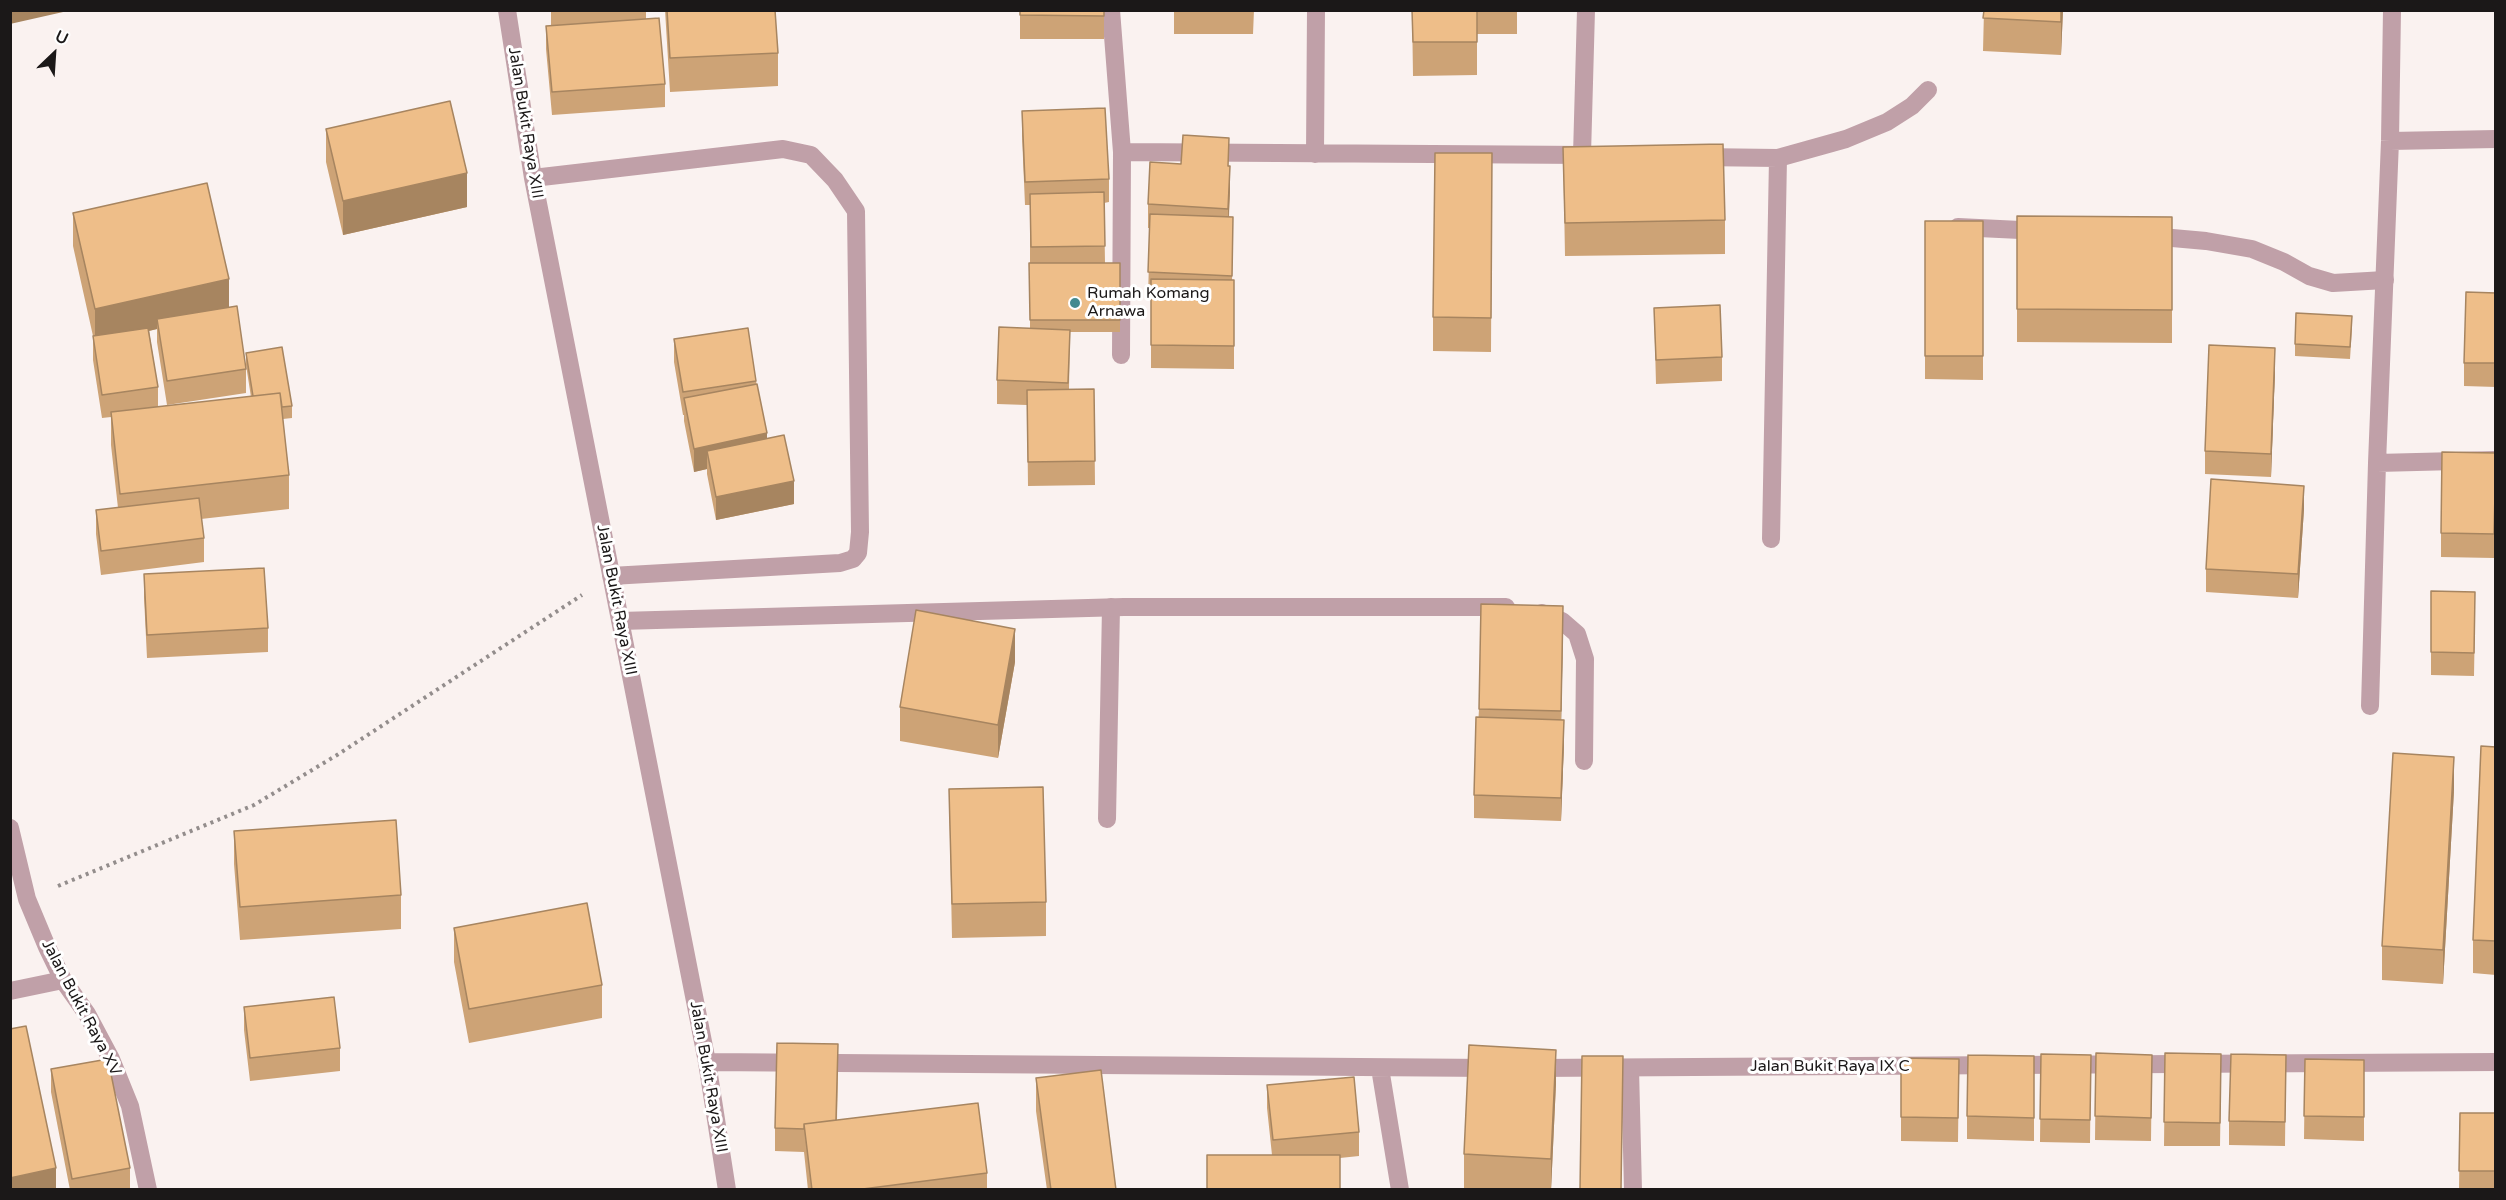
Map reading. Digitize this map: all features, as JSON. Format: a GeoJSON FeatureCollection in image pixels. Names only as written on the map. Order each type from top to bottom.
{"type":"FeatureCollection","features":[{"type":"Feature","properties":{"kind":"street","name":"Jalan Bukit Raya XIII"},"geometry":{"type":"LineString","coordinates":[[507,10],[533,178],[707,1062],[727,1190]]}},
{"type":"Feature","properties":{"kind":"street"},"geometry":{"type":"LineString","coordinates":[[1111,10],[1122,153],[1121,355]]}},
{"type":"Feature","properties":{"kind":"street"},"geometry":{"type":"LineString","coordinates":[[1315,154],[1316,10]]}},
{"type":"Feature","properties":{"kind":"street"},"geometry":{"type":"LineString","coordinates":[[1582,155],[1586,10]]}},
{"type":"Feature","properties":{"kind":"street"},"geometry":{"type":"LineString","coordinates":[[2370,706],[2390,141],[2392,10]]}},
{"type":"Feature","properties":{"kind":"street"},"geometry":{"type":"LineString","coordinates":[[1686,156],[1778,158],[1846,139],[1887,122],[1912,106],[1928,90]]}},
{"type":"Feature","properties":{"kind":"street"},"geometry":{"type":"LineString","coordinates":[[2390,141],[2496,139]]}},
{"type":"Feature","properties":{"kind":"street"},"geometry":{"type":"LineString","coordinates":[[533,178],[783,148],[811,155],[836,180],[856,211],[860,532],[858,553],[853,559],[840,563],[611,576]]}},
{"type":"Feature","properties":{"kind":"street"},"geometry":{"type":"LineString","coordinates":[[1122,153],[1605,155]]}},
{"type":"Feature","properties":{"kind":"street"},"geometry":{"type":"LineString","coordinates":[[1771,538],[1778,158]]}},
{"type":"Feature","properties":{"kind":"street"},"geometry":{"type":"LineString","coordinates":[[1938,226],[2054,231]]}},
{"type":"Feature","properties":{"kind":"street"},"geometry":{"type":"LineString","coordinates":[[2135,235],[2206,241],[2252,249],[2284,262],[2309,276],[2333,283],[2385,279]]}},
{"type":"Feature","properties":{"kind":"street"},"geometry":{"type":"LineString","coordinates":[[2377,463],[2496,460]]}},
{"type":"Feature","properties":{"kind":"street"},"geometry":{"type":"LineString","coordinates":[[620,621],[1111,607],[1498,607],[1534,610],[1562,621],[1577,634],[1585,659],[1584,761]]}},
{"type":"Feature","properties":{"kind":"street"},"geometry":{"type":"LineString","coordinates":[[1107,819],[1111,607]]}},
{"type":"Feature","properties":{"kind":"street","name":"Jalan Bukit Raya XV"},"geometry":{"type":"LineString","coordinates":[[10,828],[27,899],[63,980],[87,1014],[111,1059],[130,1106],[148,1190]]}},
{"type":"Feature","properties":{"kind":"street"},"geometry":{"type":"LineString","coordinates":[[10,991],[63,980]]}},
{"type":"Feature","properties":{"kind":"street","name":"Jalan Bukit Raya IX C"},"geometry":{"type":"LineString","coordinates":[[707,1062],[1380,1068],[2496,1062]]}},
{"type":"Feature","properties":{"kind":"street"},"geometry":{"type":"LineString","coordinates":[[1380,1068],[1400,1190]]}},
{"type":"Feature","properties":{"kind":"street"},"geometry":{"type":"LineString","coordinates":[[1630,1068],[1633,1190]]}},
{"type":"Feature","properties":{"kind":"path"},"geometry":{"type":"LineString","coordinates":[[27,899],[254,805],[337,755],[611,576]]}},
{"type":"Feature","properties":{"kind":"building"},"geometry":{"type":"Polygon","coordinates":[[[646,10],[646,11],[551,11],[646,10]]]}},
{"type":"Feature","properties":{"kind":"building"},"geometry":{"type":"Polygon","coordinates":[[[667,10],[775,10],[778,53],[670,58],[667,10]]]}},
{"type":"Feature","properties":{"kind":"building"},"geometry":{"type":"Polygon","coordinates":[[[1020,10],[1104,10],[1104,16],[1020,15],[1020,10]]]}},
{"type":"Feature","properties":{"kind":"building"},"geometry":{"type":"Polygon","coordinates":[[[1412,10],[1477,10],[1477,42],[1413,42],[1412,10]]]}},
{"type":"Feature","properties":{"kind":"building"},"geometry":{"type":"Polygon","coordinates":[[[1984,10],[2061,10],[2061,22],[1983,18],[1984,10]]]}},
{"type":"Feature","properties":{"kind":"building"},"geometry":{"type":"Polygon","coordinates":[[[659,18],[665,84],[552,92],[546,26],[659,18]]]}},
{"type":"Feature","properties":{"kind":"building"},"geometry":{"type":"Polygon","coordinates":[[[450,101],[467,173],[343,201],[326,129],[450,101]]]}},
{"type":"Feature","properties":{"kind":"building"},"geometry":{"type":"Polygon","coordinates":[[[1105,108],[1109,179],[1025,182],[1022,111],[1105,108]]]}},
{"type":"Feature","properties":{"kind":"building"},"geometry":{"type":"Polygon","coordinates":[[[1183,135],[1229,138],[1228,209],[1148,204],[1150,162],[1181,164],[1183,135]]]}},
{"type":"Feature","properties":{"kind":"building"},"geometry":{"type":"Polygon","coordinates":[[[1723,144],[1725,220],[1565,223],[1563,147],[1723,144]]]}},
{"type":"Feature","properties":{"kind":"building"},"geometry":{"type":"Polygon","coordinates":[[[1435,153],[1492,153],[1491,318],[1433,317],[1435,153]]]}},
{"type":"Feature","properties":{"kind":"building"},"geometry":{"type":"Polygon","coordinates":[[[207,183],[229,279],[95,309],[73,213],[207,183]]]}},
{"type":"Feature","properties":{"kind":"building"},"geometry":{"type":"Polygon","coordinates":[[[1104,192],[1105,246],[1031,247],[1030,194],[1104,192]]]}},
{"type":"Feature","properties":{"kind":"building"},"geometry":{"type":"Polygon","coordinates":[[[1150,214],[1233,217],[1232,276],[1148,272],[1150,214]]]}},
{"type":"Feature","properties":{"kind":"building"},"geometry":{"type":"Polygon","coordinates":[[[2017,216],[2172,217],[2172,310],[2017,309],[2017,216]]]}},
{"type":"Feature","properties":{"kind":"building"},"geometry":{"type":"Polygon","coordinates":[[[1925,221],[1983,221],[1983,356],[1925,356],[1925,221]]]}},
{"type":"Feature","properties":{"kind":"building","name":"Rumah Komang Arnawa"},"geometry":{"type":"Polygon","coordinates":[[[1029,263],[1120,263],[1120,320],[1030,320],[1029,263]]]}},
{"type":"Feature","properties":{"kind":"building"},"geometry":{"type":"Polygon","coordinates":[[[1151,279],[1234,280],[1234,346],[1151,345],[1151,279]]]}},
{"type":"Feature","properties":{"kind":"building"},"geometry":{"type":"Polygon","coordinates":[[[2466,292],[2496,293],[2496,363],[2464,363],[2466,292]]]}},
{"type":"Feature","properties":{"kind":"building"},"geometry":{"type":"Polygon","coordinates":[[[1720,305],[1722,357],[1656,360],[1654,308],[1720,305]]]}},
{"type":"Feature","properties":{"kind":"building"},"geometry":{"type":"Polygon","coordinates":[[[237,306],[246,369],[167,381],[157,319],[237,306]]]}},
{"type":"Feature","properties":{"kind":"building"},"geometry":{"type":"Polygon","coordinates":[[[2296,313],[2352,316],[2350,347],[2295,344],[2296,313]]]}},
{"type":"Feature","properties":{"kind":"building"},"geometry":{"type":"Polygon","coordinates":[[[999,327],[1070,330],[1068,383],[997,380],[999,327]]]}},
{"type":"Feature","properties":{"kind":"building"},"geometry":{"type":"Polygon","coordinates":[[[148,328],[158,387],[102,395],[93,336],[148,328]]]}},
{"type":"Feature","properties":{"kind":"building"},"geometry":{"type":"Polygon","coordinates":[[[748,328],[756,381],[683,392],[674,339],[748,328]]]}},
{"type":"Feature","properties":{"kind":"building"},"geometry":{"type":"Polygon","coordinates":[[[2209,345],[2275,348],[2271,454],[2205,451],[2209,345]]]}},
{"type":"Feature","properties":{"kind":"building"},"geometry":{"type":"Polygon","coordinates":[[[282,347],[292,406],[282,407],[280,393],[253,396],[246,353],[282,347]]]}},
{"type":"Feature","properties":{"kind":"building"},"geometry":{"type":"Polygon","coordinates":[[[757,384],[767,433],[694,449],[684,398],[757,384]]]}},
{"type":"Feature","properties":{"kind":"building"},"geometry":{"type":"Polygon","coordinates":[[[1094,389],[1095,461],[1028,462],[1027,390],[1094,389]]]}},
{"type":"Feature","properties":{"kind":"building"},"geometry":{"type":"Polygon","coordinates":[[[280,393],[289,475],[120,494],[111,412],[280,393]]]}},
{"type":"Feature","properties":{"kind":"building"},"geometry":{"type":"Polygon","coordinates":[[[784,435],[794,481],[716,497],[707,451],[784,435]]]}},
{"type":"Feature","properties":{"kind":"building"},"geometry":{"type":"Polygon","coordinates":[[[2442,452],[2496,453],[2494,534],[2441,533],[2442,452]]]}},
{"type":"Feature","properties":{"kind":"building"},"geometry":{"type":"Polygon","coordinates":[[[2211,479],[2304,486],[2298,574],[2206,569],[2211,479]]]}},
{"type":"Feature","properties":{"kind":"building"},"geometry":{"type":"Polygon","coordinates":[[[199,498],[204,538],[101,551],[96,510],[199,498]]]}},
{"type":"Feature","properties":{"kind":"building"},"geometry":{"type":"Polygon","coordinates":[[[264,568],[268,628],[147,635],[144,574],[264,568]]]}},
{"type":"Feature","properties":{"kind":"building"},"geometry":{"type":"Polygon","coordinates":[[[2431,591],[2475,592],[2474,653],[2431,652],[2431,591]]]}},
{"type":"Feature","properties":{"kind":"building"},"geometry":{"type":"Polygon","coordinates":[[[1481,604],[1563,606],[1561,711],[1479,709],[1481,604]]]}},
{"type":"Feature","properties":{"kind":"building"},"geometry":{"type":"Polygon","coordinates":[[[916,610],[1015,629],[998,725],[900,707],[916,610]]]}},
{"type":"Feature","properties":{"kind":"building"},"geometry":{"type":"Polygon","coordinates":[[[1476,717],[1564,720],[1561,798],[1474,795],[1476,717]]]}},
{"type":"Feature","properties":{"kind":"building"},"geometry":{"type":"Polygon","coordinates":[[[2481,746],[2496,747],[2496,941],[2473,940],[2481,746]]]}},
{"type":"Feature","properties":{"kind":"building"},"geometry":{"type":"Polygon","coordinates":[[[2393,753],[2454,757],[2443,950],[2382,946],[2393,753]]]}},
{"type":"Feature","properties":{"kind":"building"},"geometry":{"type":"Polygon","coordinates":[[[1043,787],[1046,902],[952,904],[949,789],[1043,787]]]}},
{"type":"Feature","properties":{"kind":"building"},"geometry":{"type":"Polygon","coordinates":[[[396,820],[401,895],[240,907],[234,831],[396,820]]]}},
{"type":"Feature","properties":{"kind":"building"},"geometry":{"type":"Polygon","coordinates":[[[587,903],[602,985],[469,1009],[454,928],[587,903]]]}},
{"type":"Feature","properties":{"kind":"building"},"geometry":{"type":"Polygon","coordinates":[[[334,997],[340,1048],[250,1058],[244,1007],[334,997]]]}},
{"type":"Feature","properties":{"kind":"building"},"geometry":{"type":"Polygon","coordinates":[[[26,1026],[56,1168],[10,1178],[10,1029],[26,1026]]]}},
{"type":"Feature","properties":{"kind":"building"},"geometry":{"type":"Polygon","coordinates":[[[777,1043],[838,1044],[836,1120],[804,1124],[804,1129],[775,1128],[777,1043]]]}},
{"type":"Feature","properties":{"kind":"building"},"geometry":{"type":"Polygon","coordinates":[[[1469,1045],[1556,1050],[1551,1159],[1464,1154],[1469,1045]]]}},
{"type":"Feature","properties":{"kind":"building"},"geometry":{"type":"Polygon","coordinates":[[[2096,1053],[2152,1055],[2151,1118],[2095,1116],[2096,1053]]]}},
{"type":"Feature","properties":{"kind":"building"},"geometry":{"type":"Polygon","coordinates":[[[2165,1053],[2221,1054],[2220,1123],[2164,1122],[2165,1053]]]}},
{"type":"Feature","properties":{"kind":"building"},"geometry":{"type":"Polygon","coordinates":[[[2041,1054],[2091,1055],[2090,1120],[2040,1119],[2041,1054]]]}},
{"type":"Feature","properties":{"kind":"building"},"geometry":{"type":"Polygon","coordinates":[[[2231,1054],[2286,1055],[2285,1122],[2229,1121],[2231,1054]]]}},
{"type":"Feature","properties":{"kind":"building"},"geometry":{"type":"Polygon","coordinates":[[[1968,1055],[2034,1056],[2034,1118],[1967,1116],[1968,1055]]]}},
{"type":"Feature","properties":{"kind":"building"},"geometry":{"type":"Polygon","coordinates":[[[1582,1056],[1623,1056],[1621,1190],[1580,1190],[1582,1056]]]}},
{"type":"Feature","properties":{"kind":"building"},"geometry":{"type":"Polygon","coordinates":[[[1901,1058],[1959,1059],[1958,1118],[1901,1117],[1901,1058]]]}},
{"type":"Feature","properties":{"kind":"building"},"geometry":{"type":"Polygon","coordinates":[[[108,1059],[130,1168],[72,1179],[51,1069],[108,1059]]]}},
{"type":"Feature","properties":{"kind":"building"},"geometry":{"type":"Polygon","coordinates":[[[2305,1059],[2364,1060],[2364,1117],[2304,1116],[2305,1059]]]}},
{"type":"Feature","properties":{"kind":"building"},"geometry":{"type":"Polygon","coordinates":[[[1101,1070],[1116,1190],[1051,1190],[1036,1078],[1101,1070]]]}},
{"type":"Feature","properties":{"kind":"building"},"geometry":{"type":"Polygon","coordinates":[[[1354,1077],[1359,1132],[1273,1140],[1267,1085],[1354,1077]]]}},
{"type":"Feature","properties":{"kind":"building"},"geometry":{"type":"Polygon","coordinates":[[[978,1103],[987,1173],[855,1190],[812,1190],[804,1124],[978,1103]]]}},
{"type":"Feature","properties":{"kind":"building"},"geometry":{"type":"Polygon","coordinates":[[[2460,1113],[2496,1113],[2496,1171],[2459,1171],[2460,1113]]]}},
{"type":"Feature","properties":{"kind":"building"},"geometry":{"type":"Polygon","coordinates":[[[1207,1155],[1340,1155],[1340,1190],[1207,1190],[1207,1155]]]}},
{"type":"Feature","properties":{"kind":"place","name":"Rumah Komang Arnawa"},"geometry":{"type":"Point","coordinates":[1075,303]}}]}
